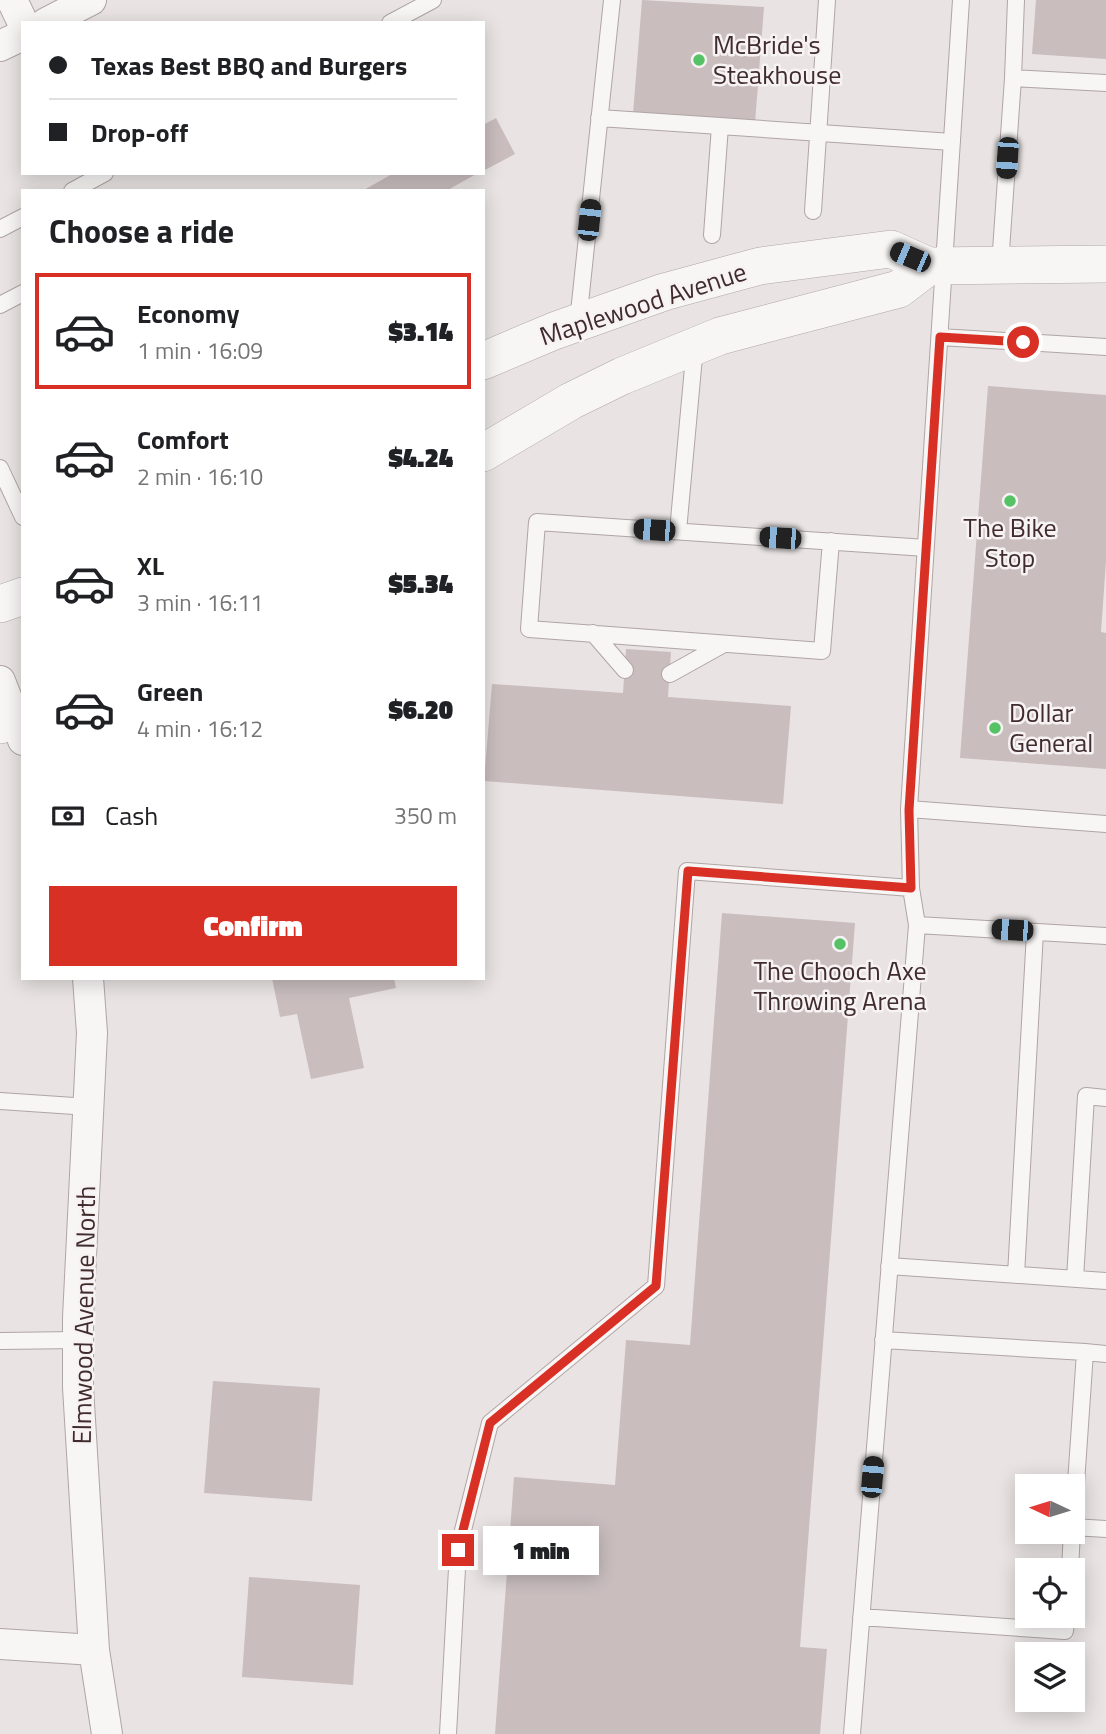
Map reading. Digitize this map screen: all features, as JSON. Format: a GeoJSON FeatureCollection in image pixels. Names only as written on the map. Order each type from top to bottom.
{"type":"FeatureCollection","features":[{"type":"Feature","properties":{"kind":"street"},"geometry":{"type":"LineString","coordinates":[[12,0],[22,21]]}},
{"type":"Feature","properties":{"kind":"street"},"geometry":{"type":"LineString","coordinates":[[50,21],[91,0]]}},
{"type":"Feature","properties":{"kind":"street"},"geometry":{"type":"LineString","coordinates":[[0,46],[21,36]]}},
{"type":"Feature","properties":{"kind":"street","name":"Maplewood Avenue"},"geometry":{"type":"LineString","coordinates":[[485,360],[578,322],[664,292],[760,266],[891,249],[937,266],[1106,264]]}},
{"type":"Feature","properties":{"kind":"street","name":"Maplewood Avenue"},"geometry":{"type":"LineString","coordinates":[[485,452],[571,401],[695,346],[720,336],[900,289],[937,266]]}},
{"type":"Feature","properties":{"kind":"street"},"geometry":{"type":"LineString","coordinates":[[0,604],[21,597]]}},
{"type":"Feature","properties":{"kind":"street"},"geometry":{"type":"LineString","coordinates":[[0,681],[15,726]]}},
{"type":"Feature","properties":{"kind":"street","name":"Elmwood Avenue North"},"geometry":{"type":"LineString","coordinates":[[88,980],[92,1033],[78,1387],[94,1650],[107,1734]]}},
{"type":"Feature","properties":{"kind":"street"},"geometry":{"type":"LineString","coordinates":[[0,1644],[94,1650]]}},
{"type":"Feature","properties":{"kind":"lane"},"geometry":{"type":"LineString","coordinates":[[394,21],[433,0]]}},
{"type":"Feature","properties":{"kind":"lane"},"geometry":{"type":"LineString","coordinates":[[578,322],[612,0]]}},
{"type":"Feature","properties":{"kind":"lane"},"geometry":{"type":"LineString","coordinates":[[813,211],[827,0]]}},
{"type":"Feature","properties":{"kind":"lane"},"geometry":{"type":"LineString","coordinates":[[852,1734],[917,925],[911,888],[909,810],[940,337],[937,266],[953,142],[961,0]]}},
{"type":"Feature","properties":{"kind":"lane"},"geometry":{"type":"LineString","coordinates":[[1000,265],[1016,0]]}},
{"type":"Feature","properties":{"kind":"lane"},"geometry":{"type":"LineString","coordinates":[[1013,78],[1106,83]]}},
{"type":"Feature","properties":{"kind":"lane"},"geometry":{"type":"LineString","coordinates":[[599,118],[953,142]]}},
{"type":"Feature","properties":{"kind":"lane"},"geometry":{"type":"LineString","coordinates":[[712,236],[720,126]]}},
{"type":"Feature","properties":{"kind":"lane"},"geometry":{"type":"LineString","coordinates":[[76,189],[101,175]]}},
{"type":"Feature","properties":{"kind":"lane"},"geometry":{"type":"LineString","coordinates":[[0,229],[21,218]]}},
{"type":"Feature","properties":{"kind":"lane"},"geometry":{"type":"LineString","coordinates":[[0,305],[21,294]]}},
{"type":"Feature","properties":{"kind":"lane"},"geometry":{"type":"LineString","coordinates":[[940,337],[1106,347]]}},
{"type":"Feature","properties":{"kind":"lane"},"geometry":{"type":"LineString","coordinates":[[678,531],[695,346]]}},
{"type":"Feature","properties":{"kind":"lane"},"geometry":{"type":"LineString","coordinates":[[0,468],[21,508]]}},
{"type":"Feature","properties":{"kind":"lane"},"geometry":{"type":"LineString","coordinates":[[831,541],[822,651],[529,629],[537,522],[831,541],[926,548]]}},
{"type":"Feature","properties":{"kind":"lane"},"geometry":{"type":"LineString","coordinates":[[593,633],[625,670]]}},
{"type":"Feature","properties":{"kind":"lane"},"geometry":{"type":"LineString","coordinates":[[670,674],[724,643]]}},
{"type":"Feature","properties":{"kind":"lane"},"geometry":{"type":"LineString","coordinates":[[909,810],[1106,824]]}},
{"type":"Feature","properties":{"kind":"lane"},"geometry":{"type":"LineString","coordinates":[[448,1734],[458,1550],[490,1423],[656,1286],[688,871],[911,888]]}},
{"type":"Feature","properties":{"kind":"lane"},"geometry":{"type":"LineString","coordinates":[[917,925],[1106,936]]}},
{"type":"Feature","properties":{"kind":"lane"},"geometry":{"type":"LineString","coordinates":[[1016,1275],[1035,932]]}},
{"type":"Feature","properties":{"kind":"lane"},"geometry":{"type":"LineString","coordinates":[[1075,1279],[1086,1096],[1106,1098]]}},
{"type":"Feature","properties":{"kind":"lane"},"geometry":{"type":"LineString","coordinates":[[0,1101],[89,1107]]}},
{"type":"Feature","properties":{"kind":"lane"},"geometry":{"type":"LineString","coordinates":[[889,1266],[1106,1282]]}},
{"type":"Feature","properties":{"kind":"lane"},"geometry":{"type":"LineString","coordinates":[[0,1341],[78,1340]]}},
{"type":"Feature","properties":{"kind":"lane"},"geometry":{"type":"LineString","coordinates":[[883,1340],[1106,1354]]}},
{"type":"Feature","properties":{"kind":"lane"},"geometry":{"type":"LineString","coordinates":[[1076,1474],[1084,1352]]}},
{"type":"Feature","properties":{"kind":"lane"},"geometry":{"type":"LineString","coordinates":[[1085,1528],[1106,1529]]}},
{"type":"Feature","properties":{"kind":"lane"},"geometry":{"type":"LineString","coordinates":[[861,1617],[1015,1628]]}},
{"type":"Feature","properties":{"kind":"lane"},"geometry":{"type":"LineString","coordinates":[[1022,1628],[1066,1631],[1066,1628]]}},
{"type":"Feature","properties":{"kind":"building","name":"McBride's Steakhouse"},"geometry":{"type":"Polygon","coordinates":[[[642,0],[764,7],[755,123],[633,114],[642,0]]]}},
{"type":"Feature","properties":{"kind":"building"},"geometry":{"type":"Polygon","coordinates":[[[1036,0],[1106,0],[1106,59],[1032,54],[1036,0]]]}},
{"type":"Feature","properties":{"kind":"building"},"geometry":{"type":"Polygon","coordinates":[[[496,118],[515,154],[485,170],[485,124],[496,118]]]}},
{"type":"Feature","properties":{"kind":"building"},"geometry":{"type":"Polygon","coordinates":[[[390,175],[474,175],[450,189],[366,189],[390,175]]]}},
{"type":"Feature","properties":{"kind":"building"},"geometry":{"type":"Polygon","coordinates":[[[988,386],[1106,395],[1106,561],[1101,632],[1106,633],[1106,769],[960,758],[988,386]]]}},
{"type":"Feature","properties":{"kind":"building"},"geometry":{"type":"Polygon","coordinates":[[[626,649],[671,652],[668,697],[791,706],[783,804],[485,781],[492,684],[623,693],[626,649]]]}},
{"type":"Feature","properties":{"kind":"building"},"geometry":{"type":"Polygon","coordinates":[[[722,913],[855,923],[800,1647],[827,1649],[820,1734],[495,1734],[514,1477],[615,1485],[626,1340],[690,1345],[722,913]]]}},
{"type":"Feature","properties":{"kind":"building"},"geometry":{"type":"Polygon","coordinates":[[[272,980],[394,980],[396,988],[349,998],[364,1068],[311,1079],[297,1014],[280,1017],[272,980]]]}},
{"type":"Feature","properties":{"kind":"building"},"geometry":{"type":"Polygon","coordinates":[[[213,1381],[320,1388],[312,1501],[204,1493],[213,1381]]]}},
{"type":"Feature","properties":{"kind":"building"},"geometry":{"type":"Polygon","coordinates":[[[249,1577],[360,1585],[353,1685],[242,1677],[249,1577]]]}},
{"type":"Feature","properties":{"kind":"place","name":"McBride's Steakhouse"},"geometry":{"type":"Point","coordinates":[699,60]}},
{"type":"Feature","properties":{"kind":"place","name":"The Bike Stop"},"geometry":{"type":"Point","coordinates":[1010,501]}},
{"type":"Feature","properties":{"kind":"place","name":"Dollar General"},"geometry":{"type":"Point","coordinates":[995,728]}},
{"type":"Feature","properties":{"kind":"place","name":"The Chooch Axe Throwing Arena"},"geometry":{"type":"Point","coordinates":[840,944]}},
{"type":"Feature","properties":{"kind":"route"},"geometry":{"type":"LineString","coordinates":[[458,1550],[490,1423],[656,1286],[688,871],[911,888],[909,810],[940,337],[1023,342]]}}]}
